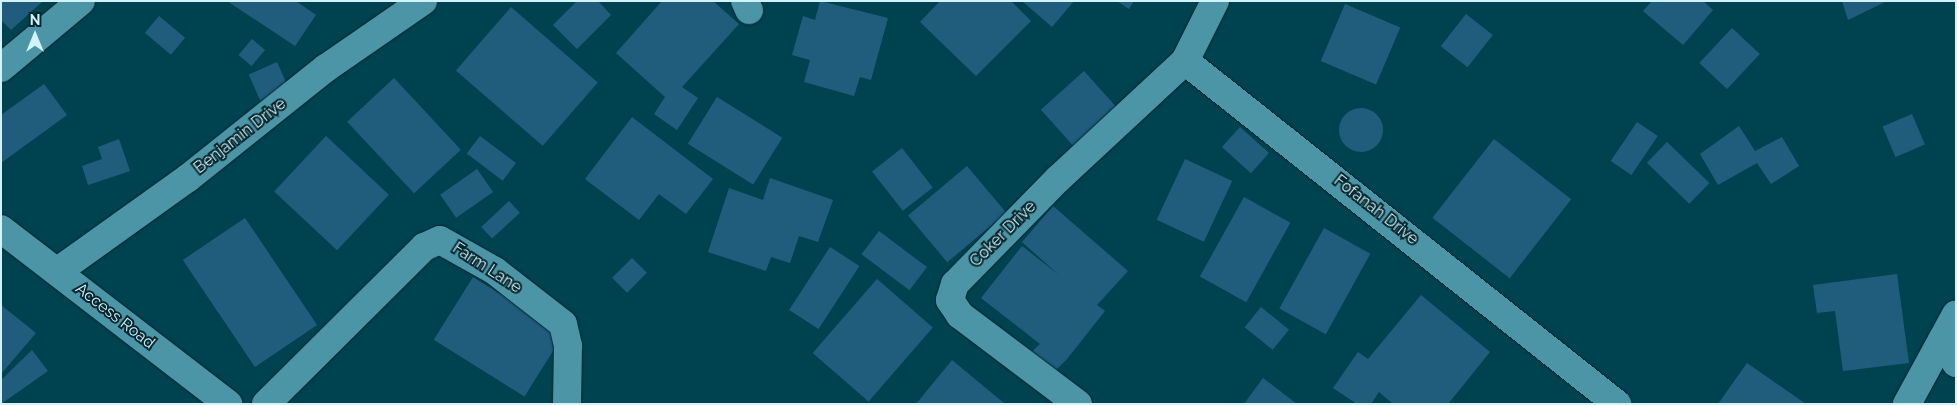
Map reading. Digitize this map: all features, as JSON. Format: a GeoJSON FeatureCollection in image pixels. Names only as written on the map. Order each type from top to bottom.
{"type":"FeatureCollection","features":[{"type":"Feature","properties":{"kind":"street"},"geometry":{"type":"LineString","coordinates":[[1,68],[80,1]]}},
{"type":"Feature","properties":{"kind":"street","name":"Benjamin Drive"},"geometry":{"type":"LineString","coordinates":[[58,271],[188,178],[326,68],[423,1]]}},
{"type":"Feature","properties":{"kind":"street"},"geometry":{"type":"LineString","coordinates":[[1185,61],[1215,1]]}},
{"type":"Feature","properties":{"kind":"street","name":"Coker Drive"},"geometry":{"type":"LineString","coordinates":[[1078,404],[960,314],[950,300],[955,284],[1058,179],[1185,61]]}},
{"type":"Feature","properties":{"kind":"street","name":"Fofanah Drive"},"geometry":{"type":"LineString","coordinates":[[1185,61],[1617,404]]}},
{"type":"Feature","properties":{"kind":"street","name":"Access Road"},"geometry":{"type":"LineString","coordinates":[[1,229],[58,271],[228,404]]}},
{"type":"Feature","properties":{"kind":"street","name":"Farm Lane"},"geometry":{"type":"LineString","coordinates":[[266,404],[424,247],[440,240],[495,271],[563,324],[568,346],[567,404]]}},
{"type":"Feature","properties":{"kind":"street"},"geometry":{"type":"LineString","coordinates":[[1906,404],[1956,314]]}},
{"type":"Feature","properties":{"kind":"street"},"geometry":{"type":"LineString","coordinates":[[1942,340],[1956,363]]}},
{"type":"Feature","properties":{"kind":"building"},"geometry":{"type":"Polygon","coordinates":[[[1,1],[43,1],[11,30],[1,20],[1,1]]]}},
{"type":"Feature","properties":{"kind":"building"},"geometry":{"type":"Polygon","coordinates":[[[227,1],[296,1],[316,15],[295,46],[227,1]]]}},
{"type":"Feature","properties":{"kind":"building"},"geometry":{"type":"Polygon","coordinates":[[[577,1],[598,1],[611,15],[577,49],[553,25],[577,1]]]}},
{"type":"Feature","properties":{"kind":"building"},"geometry":{"type":"Polygon","coordinates":[[[662,1],[713,1],[739,24],[682,87],[698,98],[677,130],[654,114],[665,97],[616,53],[662,1]]]}},
{"type":"Feature","properties":{"kind":"building"},"geometry":{"type":"Polygon","coordinates":[[[820,1],[888,18],[871,80],[860,77],[854,96],[804,82],[810,60],[792,55],[803,16],[815,20],[820,1]]]}},
{"type":"Feature","properties":{"kind":"building"},"geometry":{"type":"Polygon","coordinates":[[[940,1],[1011,1],[1031,21],[976,76],[920,22],[940,1]]]}},
{"type":"Feature","properties":{"kind":"building"},"geometry":{"type":"Polygon","coordinates":[[[1022,1],[1074,1],[1052,27],[1022,1]]]}},
{"type":"Feature","properties":{"kind":"building"},"geometry":{"type":"Polygon","coordinates":[[[1117,1],[1134,1],[1129,9],[1117,1]]]}},
{"type":"Feature","properties":{"kind":"building"},"geometry":{"type":"Polygon","coordinates":[[[1652,1],[1703,1],[1713,10],[1683,45],[1643,11],[1652,1]]]}},
{"type":"Feature","properties":{"kind":"building"},"geometry":{"type":"Polygon","coordinates":[[[1842,1],[1887,1],[1848,20],[1842,1]]]}},
{"type":"Feature","properties":{"kind":"building"},"geometry":{"type":"Polygon","coordinates":[[[1345,4],[1400,27],[1376,85],[1321,61],[1345,4]]]}},
{"type":"Feature","properties":{"kind":"building"},"geometry":{"type":"Polygon","coordinates":[[[511,7],[598,82],[543,146],[456,70],[511,7]]]}},
{"type":"Feature","properties":{"kind":"building"},"geometry":{"type":"Polygon","coordinates":[[[1466,14],[1493,35],[1468,67],[1441,46],[1466,14]]]}},
{"type":"Feature","properties":{"kind":"building"},"geometry":{"type":"Polygon","coordinates":[[[159,16],[185,38],[171,55],[145,33],[159,16]]]}},
{"type":"Feature","properties":{"kind":"building"},"geometry":{"type":"Polygon","coordinates":[[[1732,28],[1760,54],[1727,89],[1699,63],[1732,28]]]}},
{"type":"Feature","properties":{"kind":"building"},"geometry":{"type":"Polygon","coordinates":[[[252,39],[265,50],[252,66],[239,55],[252,39]]]}},
{"type":"Feature","properties":{"kind":"building"},"geometry":{"type":"Polygon","coordinates":[[[277,62],[289,89],[261,102],[249,75],[277,62]]]}},
{"type":"Feature","properties":{"kind":"building"},"geometry":{"type":"Polygon","coordinates":[[[1084,71],[1118,109],[1075,148],[1041,110],[1084,71]]]}},
{"type":"Feature","properties":{"kind":"building"},"geometry":{"type":"Polygon","coordinates":[[[394,78],[461,150],[414,193],[347,122],[394,78]]]}},
{"type":"Feature","properties":{"kind":"building"},"geometry":{"type":"Polygon","coordinates":[[[44,84],[67,115],[1,163],[1,115],[44,84]]]}},
{"type":"Feature","properties":{"kind":"building"},"geometry":{"type":"Polygon","coordinates":[[[717,97],[782,138],[753,184],[688,144],[717,97]]]}},
{"type":"Feature","properties":{"kind":"building"},"geometry":{"type":"Polygon","coordinates":[[[1361,108],[1373,112],[1379,118],[1383,130],[1379,142],[1373,148],[1361,152],[1349,148],[1343,142],[1339,130],[1343,118],[1349,112],[1361,108]]]}},
{"type":"Feature","properties":{"kind":"building"},"geometry":{"type":"Polygon","coordinates":[[[1912,114],[1925,144],[1895,157],[1883,127],[1912,114]]]}},
{"type":"Feature","properties":{"kind":"building"},"geometry":{"type":"Polygon","coordinates":[[[632,117],[713,179],[686,214],[659,194],[639,220],[585,179],[632,117]]]}},
{"type":"Feature","properties":{"kind":"building"},"geometry":{"type":"Polygon","coordinates":[[[1637,122],[1658,136],[1631,175],[1611,161],[1637,122]]]}},
{"type":"Feature","properties":{"kind":"building"},"geometry":{"type":"Polygon","coordinates":[[[1739,126],[1755,151],[1782,137],[1799,166],[1771,184],[1757,163],[1718,185],[1700,154],[1739,126]]]}},
{"type":"Feature","properties":{"kind":"building"},"geometry":{"type":"Polygon","coordinates":[[[1240,127],[1269,153],[1251,173],[1222,147],[1240,127]]]}},
{"type":"Feature","properties":{"kind":"building"},"geometry":{"type":"Polygon","coordinates":[[[326,136],[389,195],[337,250],[274,192],[326,136]]]}},
{"type":"Feature","properties":{"kind":"building"},"geometry":{"type":"Polygon","coordinates":[[[480,136],[516,163],[503,181],[467,154],[480,136]]]}},
{"type":"Feature","properties":{"kind":"building"},"geometry":{"type":"Polygon","coordinates":[[[119,139],[130,171],[88,185],[82,166],[102,159],[98,147],[119,139]]]}},
{"type":"Feature","properties":{"kind":"building"},"geometry":{"type":"Polygon","coordinates":[[[1494,139],[1571,199],[1510,278],[1432,218],[1494,139]]]}},
{"type":"Feature","properties":{"kind":"building"},"geometry":{"type":"Polygon","coordinates":[[[1667,142],[1709,183],[1689,204],[1647,163],[1667,142]]]}},
{"type":"Feature","properties":{"kind":"building"},"geometry":{"type":"Polygon","coordinates":[[[902,148],[933,187],[903,211],[872,171],[902,148]]]}},
{"type":"Feature","properties":{"kind":"building"},"geometry":{"type":"Polygon","coordinates":[[[1185,159],[1232,181],[1204,242],[1157,220],[1185,159]]]}},
{"type":"Feature","properties":{"kind":"building"},"geometry":{"type":"Polygon","coordinates":[[[967,166],[1006,213],[947,262],[908,215],[967,166]]]}},
{"type":"Feature","properties":{"kind":"building"},"geometry":{"type":"Polygon","coordinates":[[[477,169],[493,192],[456,218],[440,195],[477,169]]]}},
{"type":"Feature","properties":{"kind":"building"},"geometry":{"type":"Polygon","coordinates":[[[770,178],[833,200],[818,242],[799,236],[790,263],[771,257],[766,271],[708,252],[729,188],[763,200],[770,178]]]}},
{"type":"Feature","properties":{"kind":"building"},"geometry":{"type":"Polygon","coordinates":[[[1244,197],[1290,223],[1246,302],[1200,277],[1244,197]]]}},
{"type":"Feature","properties":{"kind":"building"},"geometry":{"type":"Polygon","coordinates":[[[509,201],[520,213],[492,239],[481,227],[509,201]]]}},
{"type":"Feature","properties":{"kind":"building"},"geometry":{"type":"Polygon","coordinates":[[[1053,206],[1128,271],[1097,305],[1105,311],[1067,359],[1051,375],[1027,356],[1040,344],[981,298],[1022,246],[1059,275],[1022,242],[1053,206]]]}},
{"type":"Feature","properties":{"kind":"building"},"geometry":{"type":"Polygon","coordinates":[[[245,218],[317,325],[255,367],[183,260],[245,218]]]}},
{"type":"Feature","properties":{"kind":"building"},"geometry":{"type":"Polygon","coordinates":[[[1324,228],[1370,254],[1326,334],[1279,308],[1324,228]]]}},
{"type":"Feature","properties":{"kind":"building"},"geometry":{"type":"Polygon","coordinates":[[[879,231],[927,267],[909,290],[862,254],[879,231]]]}},
{"type":"Feature","properties":{"kind":"building"},"geometry":{"type":"Polygon","coordinates":[[[830,247],[859,266],[819,329],[789,310],[830,247]]]}},
{"type":"Feature","properties":{"kind":"building"},"geometry":{"type":"Polygon","coordinates":[[[632,258],[647,273],[627,293],[612,278],[632,258]]]}},
{"type":"Feature","properties":{"kind":"building"},"geometry":{"type":"Polygon","coordinates":[[[1897,274],[1909,363],[1843,371],[1835,311],[1817,313],[1813,285],[1897,274]]]}},
{"type":"Feature","properties":{"kind":"building"},"geometry":{"type":"Polygon","coordinates":[[[473,277],[564,334],[525,396],[434,340],[473,277]]]}},
{"type":"Feature","properties":{"kind":"building"},"geometry":{"type":"Polygon","coordinates":[[[877,279],[933,328],[869,402],[813,353],[877,279]]]}},
{"type":"Feature","properties":{"kind":"building"},"geometry":{"type":"Polygon","coordinates":[[[1421,295],[1490,352],[1448,404],[1393,404],[1379,392],[1371,404],[1357,404],[1333,388],[1358,352],[1368,359],[1421,295]]]}},
{"type":"Feature","properties":{"kind":"building"},"geometry":{"type":"Polygon","coordinates":[[[1,305],[36,333],[1,374],[1,305]]]}},
{"type":"Feature","properties":{"kind":"building"},"geometry":{"type":"Polygon","coordinates":[[[1261,307],[1289,330],[1273,350],[1245,327],[1261,307]]]}},
{"type":"Feature","properties":{"kind":"building"},"geometry":{"type":"Polygon","coordinates":[[[32,350],[48,371],[1,404],[1,380],[32,350]]]}},
{"type":"Feature","properties":{"kind":"building"},"geometry":{"type":"Polygon","coordinates":[[[952,360],[1005,404],[916,404],[952,360]]]}},
{"type":"Feature","properties":{"kind":"building"},"geometry":{"type":"Polygon","coordinates":[[[1747,363],[1806,404],[1718,404],[1747,363]]]}},
{"type":"Feature","properties":{"kind":"building"},"geometry":{"type":"Polygon","coordinates":[[[1263,378],[1297,404],[1244,404],[1263,378]]]}}]}
